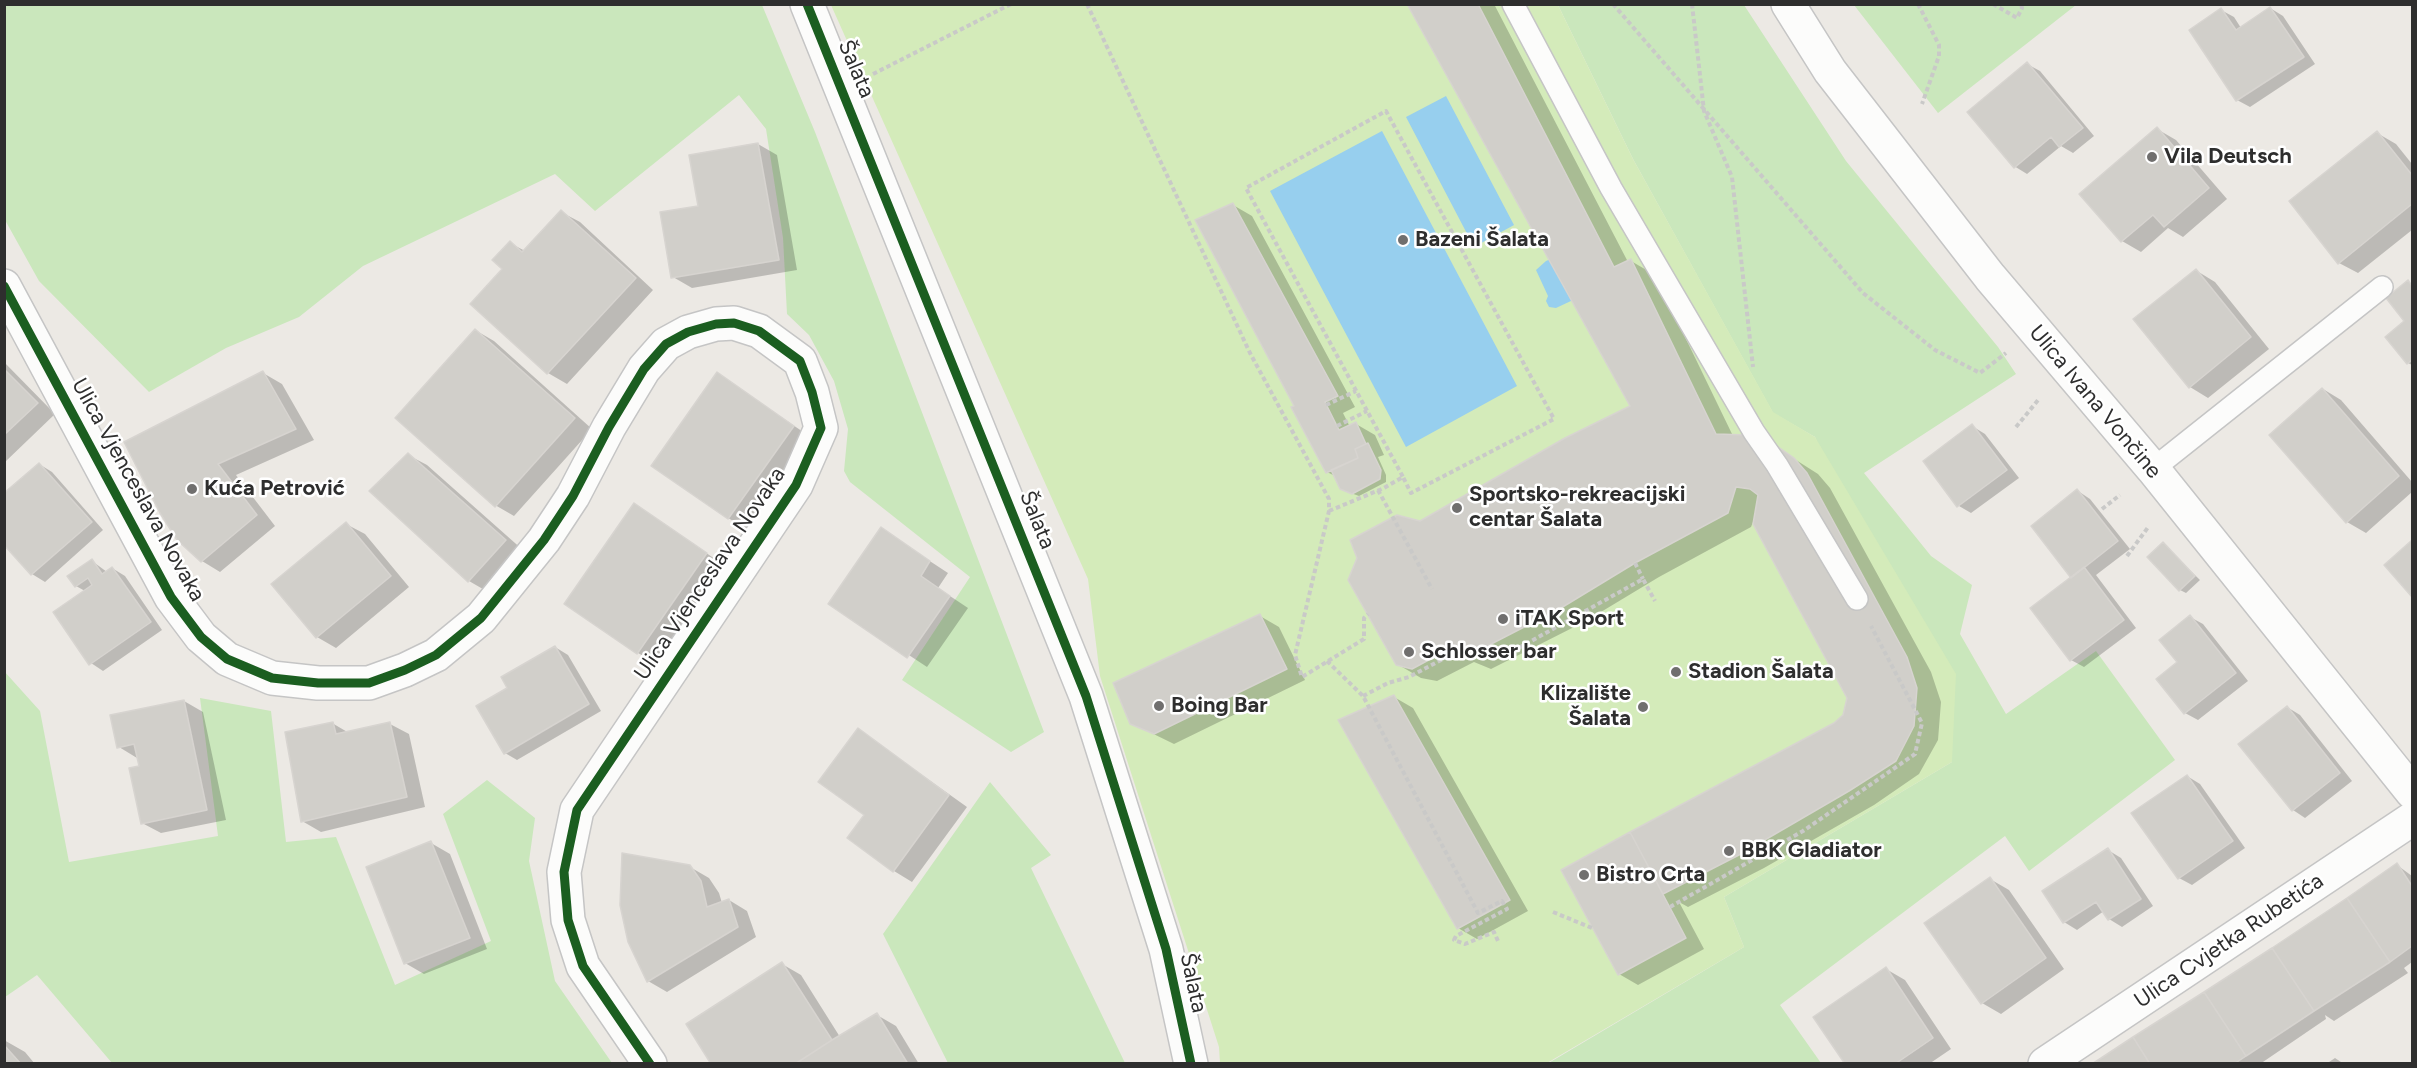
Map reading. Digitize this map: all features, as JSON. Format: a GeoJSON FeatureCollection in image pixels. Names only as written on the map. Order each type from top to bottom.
{"type":"FeatureCollection","features":[{"type":"Feature","properties":{"kind":"street","name":"Šalata"},"geometry":{"type":"LineString","coordinates":[[807,4],[1086,696],[1166,949],[1191,1064]]}},
{"type":"Feature","properties":{"kind":"street","name":"Ulica Ivana Vončine"},"geometry":{"type":"LineString","coordinates":[[1788,4],[1830,71],[1941,215],[1997,285],[2153,469],[2412,792]]}},
{"type":"Feature","properties":{"kind":"street","name":"Ulica Vjenceslava Novaka"},"geometry":{"type":"LineString","coordinates":[[4,286],[171,597],[201,637],[227,658],[272,678],[306,682],[369,683],[436,655],[481,618],[544,540],[573,496],[638,379],[666,344],[688,332],[716,324],[734,323],[759,331],[800,361],[821,428],[796,485],[577,810],[564,872],[568,920],[583,966],[650,1064]]}},
{"type":"Feature","properties":{"kind":"street","name":"Ulica Cvjetka Rubetića"},"geometry":{"type":"LineString","coordinates":[[2045,1064],[2412,819]]}},
{"type":"Feature","properties":{"kind":"lane"},"geometry":{"type":"LineString","coordinates":[[1513,4],[1611,188],[1754,432],[1777,465],[1857,600]]}},
{"type":"Feature","properties":{"kind":"lane"},"geometry":{"type":"LineString","coordinates":[[2153,469],[2382,286]]}},
{"type":"Feature","properties":{"kind":"path"},"geometry":{"type":"LineString","coordinates":[[843,89],[1011,4]]}},
{"type":"Feature","properties":{"kind":"path"},"geometry":{"type":"LineString","coordinates":[[1087,4],[1250,353],[1329,499],[1329,511],[1295,655],[1302,677],[1364,639],[1364,618],[1368,614]]}},
{"type":"Feature","properties":{"kind":"path"},"geometry":{"type":"LineString","coordinates":[[1613,4],[1863,293],[1935,350],[1980,373],[2012,349]]}},
{"type":"Feature","properties":{"kind":"path"},"geometry":{"type":"LineString","coordinates":[[1692,4],[1704,111],[1732,177],[1754,372]]}},
{"type":"Feature","properties":{"kind":"path"},"geometry":{"type":"LineString","coordinates":[[1918,4],[1939,45],[1939,56],[1922,104]]}},
{"type":"Feature","properties":{"kind":"path"},"geometry":{"type":"LineString","coordinates":[[1992,4],[2017,18],[2022,8],[2021,4]]}},
{"type":"Feature","properties":{"kind":"path"},"geometry":{"type":"LineString","coordinates":[[1386,111],[1554,419],[1411,493],[1356,391],[1246,188],[1386,111]]}},
{"type":"Feature","properties":{"kind":"path"},"geometry":{"type":"LineString","coordinates":[[1326,405],[1356,391]]}},
{"type":"Feature","properties":{"kind":"path"},"geometry":{"type":"LineString","coordinates":[[2016,427],[2039,399]]}},
{"type":"Feature","properties":{"kind":"path"},"geometry":{"type":"LineString","coordinates":[[1337,426],[1367,411]]}},
{"type":"Feature","properties":{"kind":"path"},"geometry":{"type":"LineString","coordinates":[[1329,511],[1403,477]]}},
{"type":"Feature","properties":{"kind":"path"},"geometry":{"type":"LineString","coordinates":[[1378,490],[1432,589]]}},
{"type":"Feature","properties":{"kind":"path"},"geometry":{"type":"LineString","coordinates":[[2102,509],[2120,495]]}},
{"type":"Feature","properties":{"kind":"path"},"geometry":{"type":"LineString","coordinates":[[2127,556],[2149,526]]}},
{"type":"Feature","properties":{"kind":"path"},"geometry":{"type":"LineString","coordinates":[[1635,563],[1655,600]]}},
{"type":"Feature","properties":{"kind":"path"},"geometry":{"type":"LineString","coordinates":[[1485,647],[1506,655],[1643,579]]}},
{"type":"Feature","properties":{"kind":"path"},"geometry":{"type":"LineString","coordinates":[[1670,907],[1803,831],[1915,754],[1922,723],[1857,600]]}},
{"type":"Feature","properties":{"kind":"path"},"geometry":{"type":"LineString","coordinates":[[1363,696],[1388,683],[1408,677],[1456,652]]}},
{"type":"Feature","properties":{"kind":"path"},"geometry":{"type":"LineString","coordinates":[[1327,661],[1363,696],[1478,913],[1502,901],[1507,909],[1456,936],[1454,940],[1465,944],[1494,932],[1498,941]]}},
{"type":"Feature","properties":{"kind":"path"},"geometry":{"type":"LineString","coordinates":[[1553,912],[1592,928]]}},
{"type":"Feature","properties":{"kind":"green space"},"geometry":{"type":"Polygon","coordinates":[[[4,5],[762,5],[815,132],[1044,732],[1011,752],[902,680],[970,577],[850,482],[844,471],[848,429],[834,381],[809,335],[787,314],[783,238],[766,129],[739,95],[595,211],[555,174],[363,266],[299,317],[226,348],[149,392],[39,281],[5,220],[4,5]]]}},
{"type":"Feature","properties":{"kind":"green space","name":"Sportsko-rekreacijski centar Šalata"},"geometry":{"type":"Polygon","coordinates":[[[831,5],[1558,5],[1633,159],[1773,412],[1815,437],[1956,674],[1952,762],[1724,897],[1744,947],[1547,1063],[1220,1063],[1219,1047],[1100,676],[1088,579],[831,5]]]}},
{"type":"Feature","properties":{"kind":"green space"},"geometry":{"type":"Polygon","coordinates":[[[1558,5],[1744,5],[1846,161],[1998,347],[2016,374],[1864,473],[1931,556],[1972,585],[1960,634],[2006,714],[2096,651],[2175,760],[2029,871],[2005,836],[1780,1005],[1821,1063],[1547,1064],[1744,947],[1724,897],[1952,762],[1815,437],[1773,413],[1633,159],[1558,5]]]}},
{"type":"Feature","properties":{"kind":"green space"},"geometry":{"type":"Polygon","coordinates":[[[1854,5],[2076,5],[1938,113],[1854,5]]]}},
{"type":"Feature","properties":{"kind":"green space"},"geometry":{"type":"Polygon","coordinates":[[[4,671],[40,711],[69,862],[218,836],[200,698],[271,711],[286,842],[336,837],[395,985],[491,941],[443,814],[487,780],[535,818],[529,861],[555,981],[612,1063],[112,1063],[37,975],[5,997],[4,671]]]}},
{"type":"Feature","properties":{"kind":"green space"},"geometry":{"type":"Polygon","coordinates":[[[990,782],[1051,855],[1031,868],[1125,1063],[948,1063],[883,934],[990,782]]]}},
{"type":"Feature","properties":{"kind":"water"},"geometry":{"type":"Polygon","coordinates":[[[1446,96],[1514,225],[1474,247],[1406,117],[1446,96]]]}},
{"type":"Feature","properties":{"kind":"water"},"geometry":{"type":"Polygon","coordinates":[[[1382,131],[1517,386],[1406,447],[1270,191],[1382,131]]]}},
{"type":"Feature","properties":{"kind":"water"},"geometry":{"type":"Polygon","coordinates":[[[1569,251],[1588,293],[1556,308],[1549,307],[1546,301],[1548,296],[1536,270],[1546,261],[1569,251]]]}},
{"type":"Feature","properties":{"kind":"building"},"geometry":{"type":"Polygon","coordinates":[[[1407,4],[1478,4],[1614,267],[1631,259],[1716,434],[1748,435],[1767,439],[1794,458],[1807,473],[1907,657],[1917,688],[1914,726],[1896,761],[1739,855],[1663,894],[1630,832],[1834,723],[1843,715],[1847,698],[1753,524],[1758,495],[1750,489],[1736,487],[1728,513],[1635,563],[1561,608],[1466,657],[1449,649],[1412,669],[1396,665],[1348,580],[1357,558],[1350,540],[1397,515],[1420,521],[1565,438],[1630,406],[1407,4]]]}},
{"type":"Feature","properties":{"kind":"building"},"geometry":{"type":"Polygon","coordinates":[[[2270,7],[2304,57],[2236,101],[2189,30],[2221,8],[2236,30],[2270,7]]]}},
{"type":"Feature","properties":{"kind":"building"},"geometry":{"type":"Polygon","coordinates":[[[2027,62],[2083,128],[2059,147],[2051,137],[2014,168],[1967,112],[2027,62]]]}},
{"type":"Feature","properties":{"kind":"building","name":"Vila Deutsch"},"geometry":{"type":"Polygon","coordinates":[[[2157,127],[2209,188],[2164,227],[2153,215],[2121,242],[2079,194],[2157,127]]]}},
{"type":"Feature","properties":{"kind":"building"},"geometry":{"type":"Polygon","coordinates":[[[2377,131],[2412,175],[2412,204],[2338,264],[2289,201],[2377,131]]]}},
{"type":"Feature","properties":{"kind":"building"},"geometry":{"type":"Polygon","coordinates":[[[758,143],[779,260],[671,278],[660,212],[698,206],[689,155],[758,143]]]}},
{"type":"Feature","properties":{"kind":"building"},"geometry":{"type":"Polygon","coordinates":[[[1233,203],[1338,396],[1325,402],[1339,430],[1356,422],[1366,444],[1355,449],[1358,458],[1326,473],[1291,407],[1294,406],[1195,220],[1233,203]]]}},
{"type":"Feature","properties":{"kind":"building"},"geometry":{"type":"Polygon","coordinates":[[[561,210],[636,278],[547,374],[470,304],[502,269],[492,260],[510,241],[522,252],[561,210]]]}},
{"type":"Feature","properties":{"kind":"building"},"geometry":{"type":"Polygon","coordinates":[[[2196,269],[2251,337],[2189,388],[2133,319],[2196,269]]]}},
{"type":"Feature","properties":{"kind":"building"},"geometry":{"type":"Polygon","coordinates":[[[2408,280],[2412,286],[2412,360],[2407,364],[2385,337],[2404,321],[2386,298],[2408,280]]]}},
{"type":"Feature","properties":{"kind":"building"},"geometry":{"type":"Polygon","coordinates":[[[475,329],[575,418],[495,507],[395,418],[475,329]]]}},
{"type":"Feature","properties":{"kind":"building"},"geometry":{"type":"Polygon","coordinates":[[[4,369],[38,403],[4,435],[4,369]]]}},
{"type":"Feature","properties":{"kind":"building","name":"Kuća Petrović"},"geometry":{"type":"Polygon","coordinates":[[[263,371],[296,429],[218,464],[257,515],[201,562],[177,540],[160,513],[124,442],[263,371]]]}},
{"type":"Feature","properties":{"kind":"building"},"geometry":{"type":"Polygon","coordinates":[[[717,372],[794,426],[728,519],[651,466],[717,372]]]}},
{"type":"Feature","properties":{"kind":"building"},"geometry":{"type":"Polygon","coordinates":[[[2322,388],[2399,476],[2346,523],[2269,435],[2322,388]]]}},
{"type":"Feature","properties":{"kind":"building"},"geometry":{"type":"Polygon","coordinates":[[[1972,424],[2007,470],[1957,507],[1923,461],[1972,424]]]}},
{"type":"Feature","properties":{"kind":"building"},"geometry":{"type":"Polygon","coordinates":[[[1368,443],[1381,470],[1380,479],[1352,494],[1340,489],[1331,470],[1358,458],[1355,449],[1368,443]]]}},
{"type":"Feature","properties":{"kind":"building"},"geometry":{"type":"Polygon","coordinates":[[[408,453],[506,540],[468,582],[369,491],[408,453]]]}},
{"type":"Feature","properties":{"kind":"building"},"geometry":{"type":"Polygon","coordinates":[[[39,463],[92,522],[31,575],[4,545],[4,493],[39,463]]]}},
{"type":"Feature","properties":{"kind":"building"},"geometry":{"type":"Polygon","coordinates":[[[2077,489],[2118,541],[2071,578],[2031,526],[2077,489]]]}},
{"type":"Feature","properties":{"kind":"building"},"geometry":{"type":"Polygon","coordinates":[[[634,503],[707,553],[637,654],[564,604],[634,503]]]}},
{"type":"Feature","properties":{"kind":"building"},"geometry":{"type":"Polygon","coordinates":[[[346,522],[391,576],[316,638],[271,584],[346,522]]]}},
{"type":"Feature","properties":{"kind":"building"},"geometry":{"type":"Polygon","coordinates":[[[881,527],[930,561],[921,576],[950,596],[907,658],[828,604],[881,527]]]}},
{"type":"Feature","properties":{"kind":"building"},"geometry":{"type":"Polygon","coordinates":[[[2412,540],[2412,597],[2384,565],[2412,540]]]}},
{"type":"Feature","properties":{"kind":"building"},"geometry":{"type":"Polygon","coordinates":[[[2163,542],[2195,576],[2179,591],[2147,557],[2163,542]]]}},
{"type":"Feature","properties":{"kind":"building"},"geometry":{"type":"Polygon","coordinates":[[[92,559],[102,574],[112,567],[151,622],[89,665],[53,612],[92,585],[88,578],[75,587],[67,576],[92,559]]]}},
{"type":"Feature","properties":{"kind":"building"},"geometry":{"type":"Polygon","coordinates":[[[2084,567],[2124,620],[2070,661],[2030,608],[2084,567]]]}},
{"type":"Feature","properties":{"kind":"building"},"geometry":{"type":"Polygon","coordinates":[[[1260,614],[1287,669],[1154,734],[1130,724],[1113,683],[1260,614]]]}},
{"type":"Feature","properties":{"kind":"building"},"geometry":{"type":"Polygon","coordinates":[[[2190,615],[2236,673],[2184,714],[2156,679],[2177,662],[2159,640],[2190,615]]]}},
{"type":"Feature","properties":{"kind":"building"},"geometry":{"type":"Polygon","coordinates":[[[555,646],[589,704],[504,754],[476,706],[507,688],[501,677],[555,646]]]}},
{"type":"Feature","properties":{"kind":"building"},"geometry":{"type":"Polygon","coordinates":[[[1394,695],[1510,900],[1457,929],[1338,720],[1394,695]]]}},
{"type":"Feature","properties":{"kind":"building"},"geometry":{"type":"Polygon","coordinates":[[[184,700],[207,810],[141,824],[129,768],[139,766],[134,744],[117,748],[110,715],[184,700]]]}},
{"type":"Feature","properties":{"kind":"building"},"geometry":{"type":"Polygon","coordinates":[[[2287,706],[2340,773],[2292,811],[2238,744],[2287,706]]]}},
{"type":"Feature","properties":{"kind":"building"},"geometry":{"type":"Polygon","coordinates":[[[333,722],[336,734],[390,722],[407,797],[301,822],[285,732],[333,722]]]}},
{"type":"Feature","properties":{"kind":"building"},"geometry":{"type":"Polygon","coordinates":[[[858,728],[949,795],[893,872],[847,838],[864,815],[818,782],[858,728]]]}},
{"type":"Feature","properties":{"kind":"building"},"geometry":{"type":"Polygon","coordinates":[[[2187,775],[2233,841],[2178,879],[2131,813],[2187,775]]]}},
{"type":"Feature","properties":{"kind":"building"},"geometry":{"type":"Polygon","coordinates":[[[1630,832],[1686,938],[1618,975],[1561,870],[1630,832]]]}},
{"type":"Feature","properties":{"kind":"building"},"geometry":{"type":"Polygon","coordinates":[[[431,841],[470,938],[404,964],[366,867],[431,841]]]}},
{"type":"Feature","properties":{"kind":"building"},"geometry":{"type":"Polygon","coordinates":[[[2108,848],[2141,899],[2108,920],[2096,902],[2063,923],[2042,891],[2108,848]]]}},
{"type":"Feature","properties":{"kind":"building"},"geometry":{"type":"Polygon","coordinates":[[[622,853],[690,865],[701,881],[707,907],[729,899],[738,927],[647,982],[628,942],[620,905],[622,853]]]}},
{"type":"Feature","properties":{"kind":"building"},"geometry":{"type":"Polygon","coordinates":[[[2397,863],[2412,886],[2412,946],[2390,962],[2347,898],[2397,863]]]}},
{"type":"Feature","properties":{"kind":"building"},"geometry":{"type":"Polygon","coordinates":[[[1990,877],[2046,958],[1981,1004],[1924,923],[1990,877]]]}},
{"type":"Feature","properties":{"kind":"building"},"geometry":{"type":"Polygon","coordinates":[[[2347,898],[2390,962],[2314,1011],[2272,948],[2347,898]]]}},
{"type":"Feature","properties":{"kind":"building"},"geometry":{"type":"Polygon","coordinates":[[[2272,948],[2314,1011],[2246,1056],[2204,992],[2272,948]]]}},
{"type":"Feature","properties":{"kind":"building"},"geometry":{"type":"Polygon","coordinates":[[[782,962],[832,1040],[795,1064],[711,1064],[686,1024],[782,962]]]}},
{"type":"Feature","properties":{"kind":"building"},"geometry":{"type":"Polygon","coordinates":[[[1886,967],[1933,1038],[1895,1064],[1845,1064],[1813,1017],[1886,967]]]}},
{"type":"Feature","properties":{"kind":"building"},"geometry":{"type":"Polygon","coordinates":[[[2204,992],[2246,1056],[2234,1064],[2150,1064],[2133,1037],[2204,992]]]}},
{"type":"Feature","properties":{"kind":"building"},"geometry":{"type":"Polygon","coordinates":[[[877,1013],[908,1064],[795,1064],[832,1040],[877,1013]]]}},
{"type":"Feature","properties":{"kind":"building"},"geometry":{"type":"Polygon","coordinates":[[[2133,1037],[2150,1064],[2092,1064],[2133,1037]]]}},
{"type":"Feature","properties":{"kind":"building"},"geometry":{"type":"Polygon","coordinates":[[[4,1045],[21,1064],[4,1064],[4,1045]]]}},
{"type":"Feature","properties":{"kind":"cycle path"},"geometry":{"type":"LineString","coordinates":[[807,4],[1086,696],[1166,949],[1191,1064]]}},
{"type":"Feature","properties":{"kind":"cycle path"},"geometry":{"type":"LineString","coordinates":[[4,286],[171,597],[201,637],[227,659],[272,678],[318,683],[369,683],[405,670],[436,655],[481,618],[544,540],[573,496],[609,427],[644,369],[666,344],[688,332],[716,324],[734,323],[759,331],[800,361],[812,392],[821,428],[796,485],[577,810],[564,872],[568,920],[583,966],[650,1064]]}},
{"type":"Feature","properties":{"kind":"place","name":"Vila Deutsch"},"geometry":{"type":"Point","coordinates":[2152,157]}},
{"type":"Feature","properties":{"kind":"place","name":"Bazeni Šalata"},"geometry":{"type":"Point","coordinates":[1403,240]}},
{"type":"Feature","properties":{"kind":"place","name":"Kuća Petrović"},"geometry":{"type":"Point","coordinates":[192,489]}},
{"type":"Feature","properties":{"kind":"place","name":"Sportsko-rekreacijski centar Šalata"},"geometry":{"type":"Point","coordinates":[1457,508]}},
{"type":"Feature","properties":{"kind":"place","name":"iTAK Sport"},"geometry":{"type":"Point","coordinates":[1503,619]}},
{"type":"Feature","properties":{"kind":"place","name":"Schlosser bar"},"geometry":{"type":"Point","coordinates":[1409,652]}},
{"type":"Feature","properties":{"kind":"place","name":"Stadion Šalata"},"geometry":{"type":"Point","coordinates":[1676,672]}},
{"type":"Feature","properties":{"kind":"place","name":"Boing Bar"},"geometry":{"type":"Point","coordinates":[1159,706]}},
{"type":"Feature","properties":{"kind":"place","name":"Klizalište Šalata"},"geometry":{"type":"Point","coordinates":[1643,707]}},
{"type":"Feature","properties":{"kind":"place","name":"BBK Gladiator"},"geometry":{"type":"Point","coordinates":[1729,851]}},
{"type":"Feature","properties":{"kind":"place","name":"Bistro Crta"},"geometry":{"type":"Point","coordinates":[1584,875]}}]}
